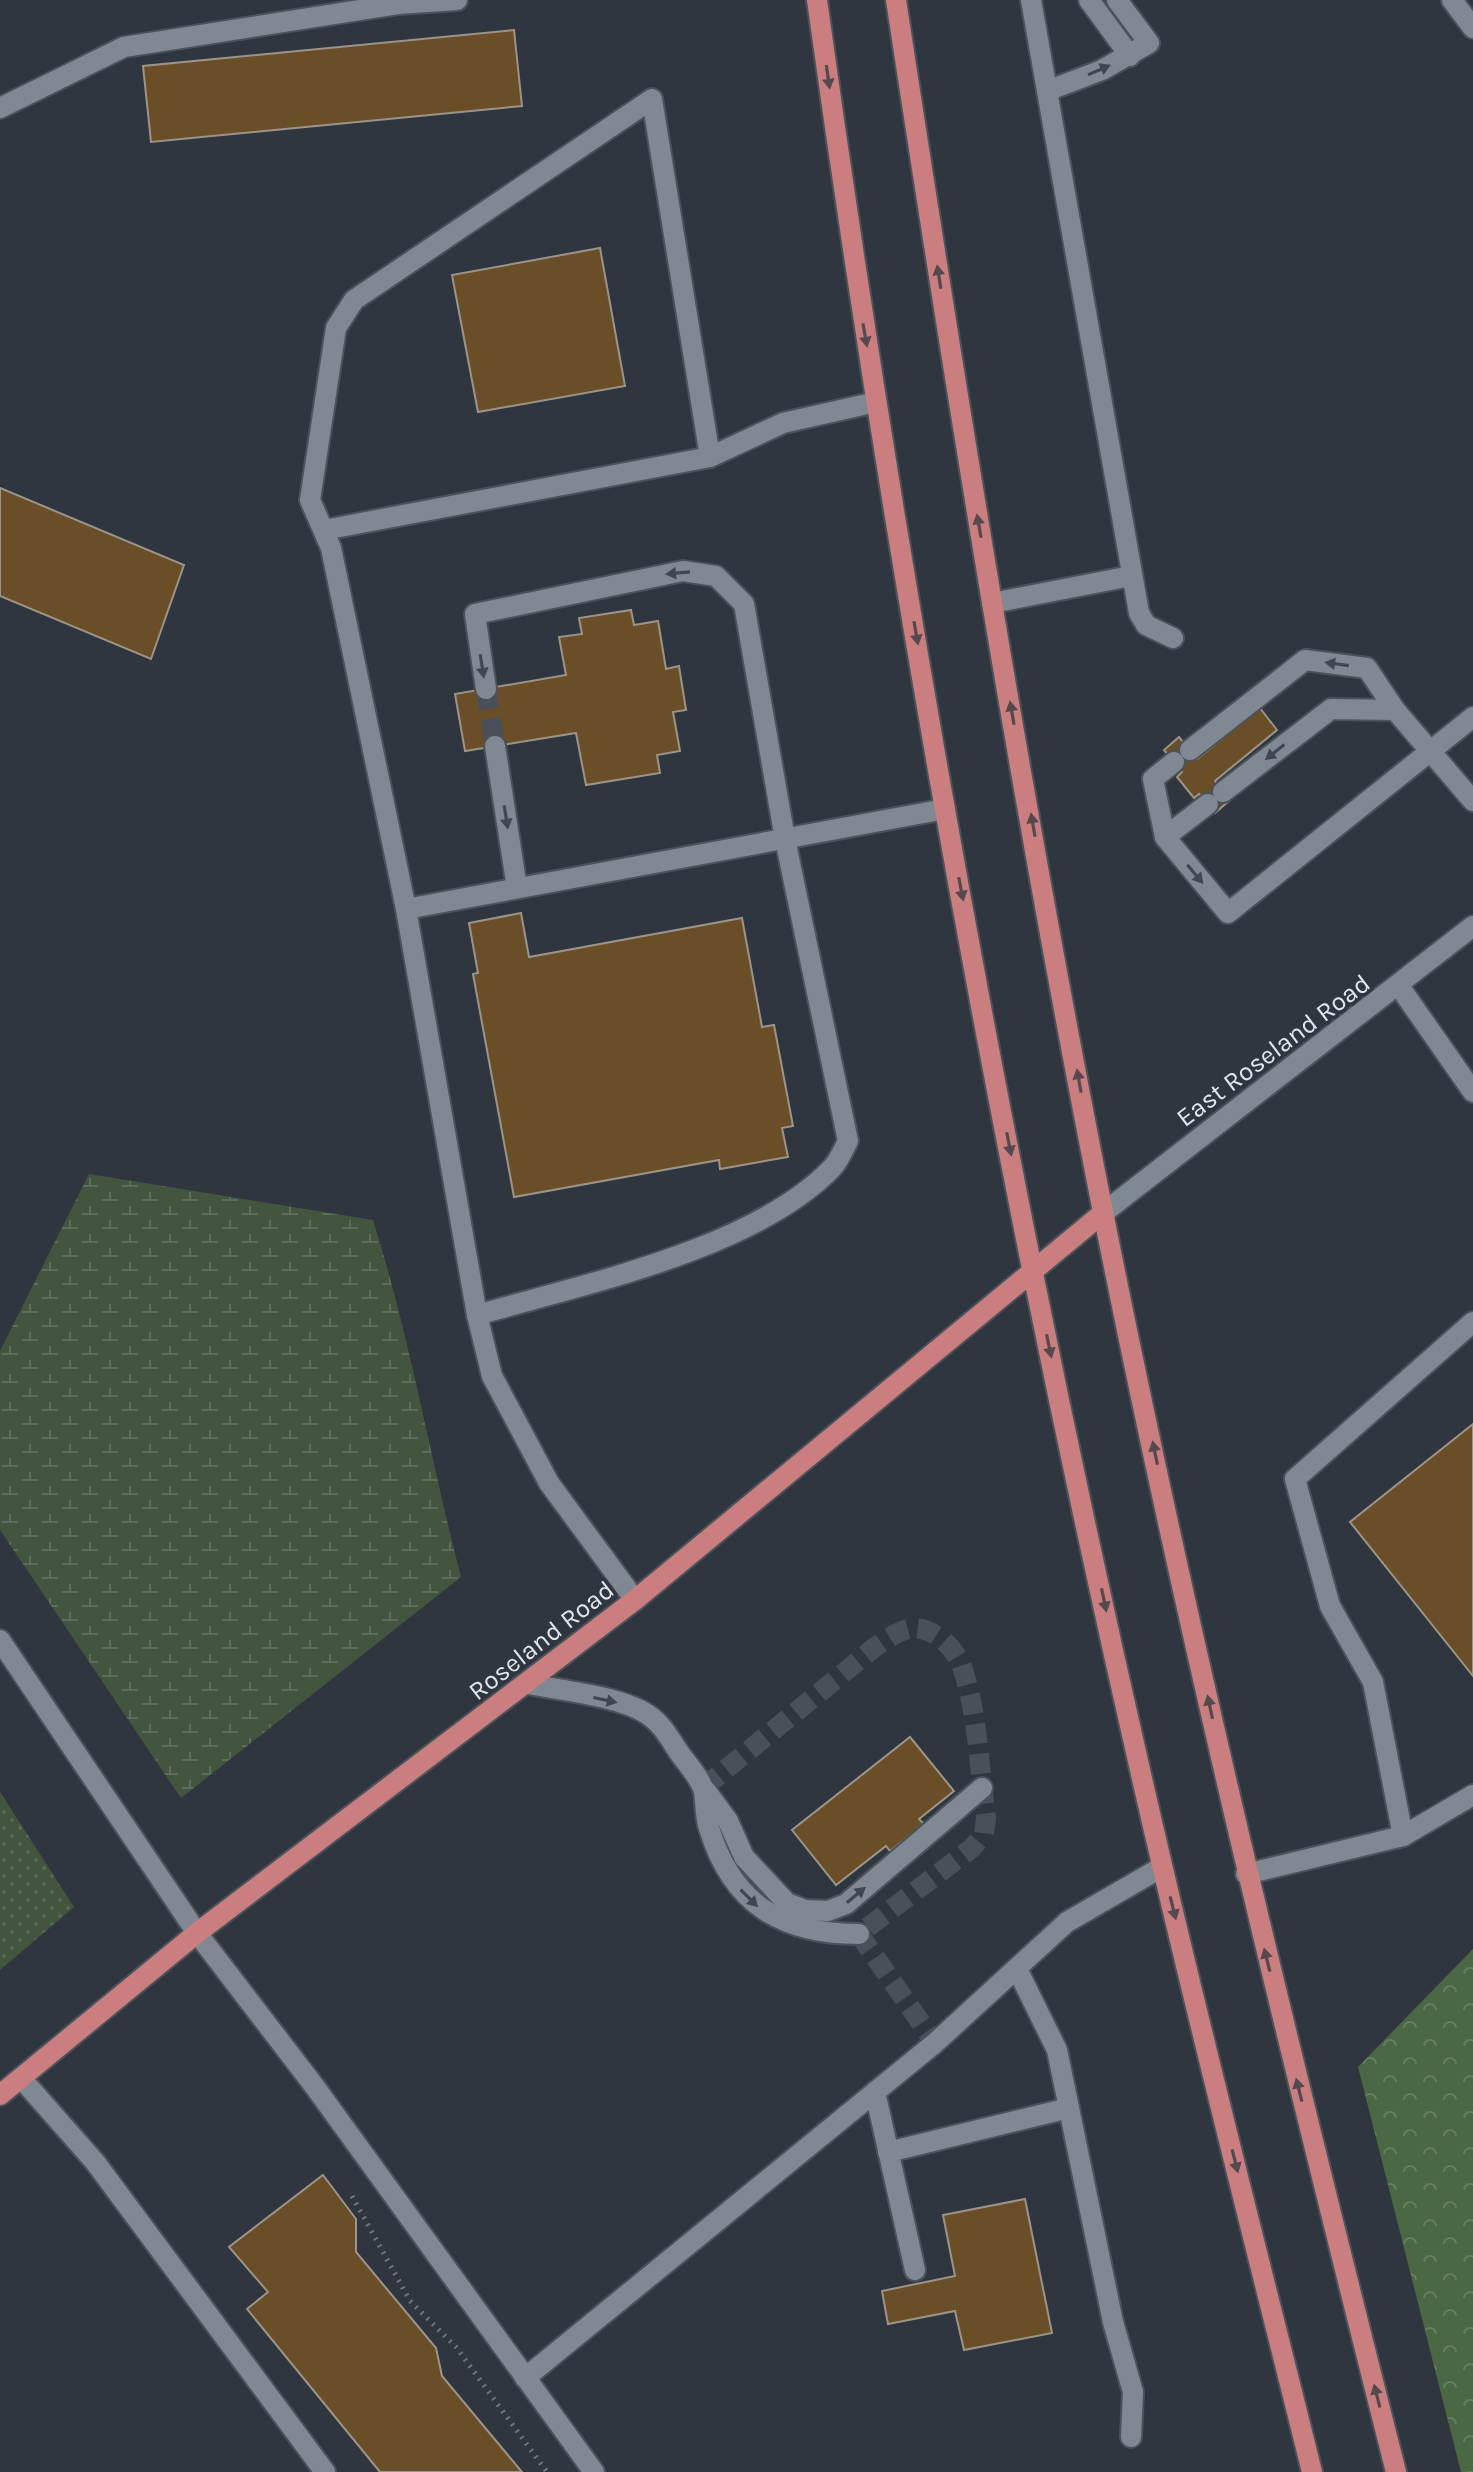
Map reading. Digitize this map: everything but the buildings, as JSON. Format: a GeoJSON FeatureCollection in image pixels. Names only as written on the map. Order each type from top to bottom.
{"type":"FeatureCollection","features":[{"type":"Feature","properties":{"kind":"main road"},"geometry":{"type":"LineString","coordinates":[[817,0],[876,402],[945,809],[1033,1269],[1162,1867],[1312,2472]]}},
{"type":"Feature","properties":{"kind":"main road"},"geometry":{"type":"LineString","coordinates":[[896,0],[992,603],[1103,1213],[1246,1874],[1396,2472]]}},
{"type":"Feature","properties":{"kind":"main road","name":"Roseland Road"},"geometry":{"type":"LineString","coordinates":[[0,2095],[197,1933],[529,1684],[635,1600],[1103,1213]]}},
{"type":"Feature","properties":{"kind":"street"},"geometry":{"type":"LineString","coordinates":[[0,108],[124,47],[398,4],[457,0]]}},
{"type":"Feature","properties":{"kind":"street"},"geometry":{"type":"LineString","coordinates":[[1031,0],[1139,613],[1146,625],[1173,638]]}},
{"type":"Feature","properties":{"kind":"street"},"geometry":{"type":"LineString","coordinates":[[1089,0],[1130,56]]}},
{"type":"Feature","properties":{"kind":"street"},"geometry":{"type":"LineString","coordinates":[[1047,91],[1130,56],[1149,43],[1117,0]]}},
{"type":"Feature","properties":{"kind":"street"},"geometry":{"type":"LineString","coordinates":[[1452,0],[1473,28]]}},
{"type":"Feature","properties":{"kind":"street"},"geometry":{"type":"LineString","coordinates":[[635,1600],[549,1483],[492,1376],[477,1315],[406,909],[331,548],[310,500],[336,328],[354,300],[652,99],[710,457]]}},
{"type":"Feature","properties":{"kind":"street"},"geometry":{"type":"LineString","coordinates":[[324,530],[710,457],[783,423],[876,402]]}},
{"type":"Feature","properties":{"kind":"street"},"geometry":{"type":"LineString","coordinates":[[477,1315],[710,1246],[785,1204],[833,1167],[848,1141],[785,839],[744,604],[716,576],[683,571],[475,614],[486,689]]}},
{"type":"Feature","properties":{"kind":"street"},"geometry":{"type":"LineString","coordinates":[[992,603],[1131,576]]}},
{"type":"Feature","properties":{"kind":"street"},"geometry":{"type":"LineString","coordinates":[[1473,717],[1430,751],[1228,913],[1165,837],[1153,779],[1305,660],[1367,668],[1395,710],[1430,751],[1473,801]]}},
{"type":"Feature","properties":{"kind":"street"},"geometry":{"type":"LineString","coordinates":[[1165,837],[1331,709],[1395,710]]}},
{"type":"Feature","properties":{"kind":"street"},"geometry":{"type":"LineString","coordinates":[[495,746],[517,888]]}},
{"type":"Feature","properties":{"kind":"street"},"geometry":{"type":"LineString","coordinates":[[406,909],[945,809]]}},
{"type":"Feature","properties":{"kind":"street","name":"East Roseland Road"},"geometry":{"type":"LineString","coordinates":[[1103,1213],[1473,926]]}},
{"type":"Feature","properties":{"kind":"street"},"geometry":{"type":"LineString","coordinates":[[1399,986],[1473,1092]]}},
{"type":"Feature","properties":{"kind":"street"},"geometry":{"type":"LineString","coordinates":[[1403,1836],[1373,1682],[1330,1606],[1295,1479],[1473,1322]]}},
{"type":"Feature","properties":{"kind":"street"},"geometry":{"type":"LineString","coordinates":[[0,1640],[197,1933],[372,2166],[594,2472]]}},
{"type":"Feature","properties":{"kind":"street"},"geometry":{"type":"LineString","coordinates":[[529,1684],[625,1704],[659,1724],[728,1821],[744,1857],[787,1903],[805,1910],[828,1911],[846,1904],[982,1788]]}},
{"type":"Feature","properties":{"kind":"street"},"geometry":{"type":"LineString","coordinates":[[703,1788],[708,1827],[720,1854],[735,1883],[758,1907],[794,1928],[827,1934],[859,1934]]}},
{"type":"Feature","properties":{"kind":"street"},"geometry":{"type":"LineString","coordinates":[[1246,1874],[1403,1836],[1473,1795]]}},
{"type":"Feature","properties":{"kind":"street"},"geometry":{"type":"LineString","coordinates":[[525,2378],[875,2092],[1067,1922],[1162,1867]]}},
{"type":"Feature","properties":{"kind":"street"},"geometry":{"type":"LineString","coordinates":[[1017,1969],[1057,2050],[1113,2322],[1133,2392],[1131,2437]]}},
{"type":"Feature","properties":{"kind":"street"},"geometry":{"type":"LineString","coordinates":[[21,2078],[95,2162],[325,2472]]}},
{"type":"Feature","properties":{"kind":"street"},"geometry":{"type":"LineString","coordinates":[[875,2092],[915,2270]]}},
{"type":"Feature","properties":{"kind":"street"},"geometry":{"type":"LineString","coordinates":[[888,2152],[1069,2108]]}},
{"type":"Feature","properties":{"kind":"path"},"geometry":{"type":"LineString","coordinates":[[372,2166],[346,2185],[410,2301],[456,2347],[547,2472]]}},
{"type":"Feature","properties":{"kind":"green space"},"geometry":{"type":"Polygon","coordinates":[[[89,1174],[373,1220],[398,1308],[461,1577],[181,1798],[0,1530],[0,1351],[89,1174]]]}},
{"type":"Feature","properties":{"kind":"green space"},"geometry":{"type":"Polygon","coordinates":[[[0,1792],[74,1907],[0,1970],[0,1792]]]}},
{"type":"Feature","properties":{"kind":"green space"},"geometry":{"type":"Polygon","coordinates":[[[1473,1949],[1473,2472],[1461,2472],[1358,2067],[1473,1949]]]}},
{"type":"Feature","properties":{"kind":"tunnel"},"geometry":{"type":"LineString","coordinates":[[486,689],[495,746]]}},
{"type":"Feature","properties":{"kind":"tunnel"},"geometry":{"type":"LineString","coordinates":[[703,1788],[893,1635],[909,1629],[921,1629],[948,1645],[961,1664],[971,1701],[986,1818],[984,1834],[972,1848],[859,1934],[935,2043]]}}]}
